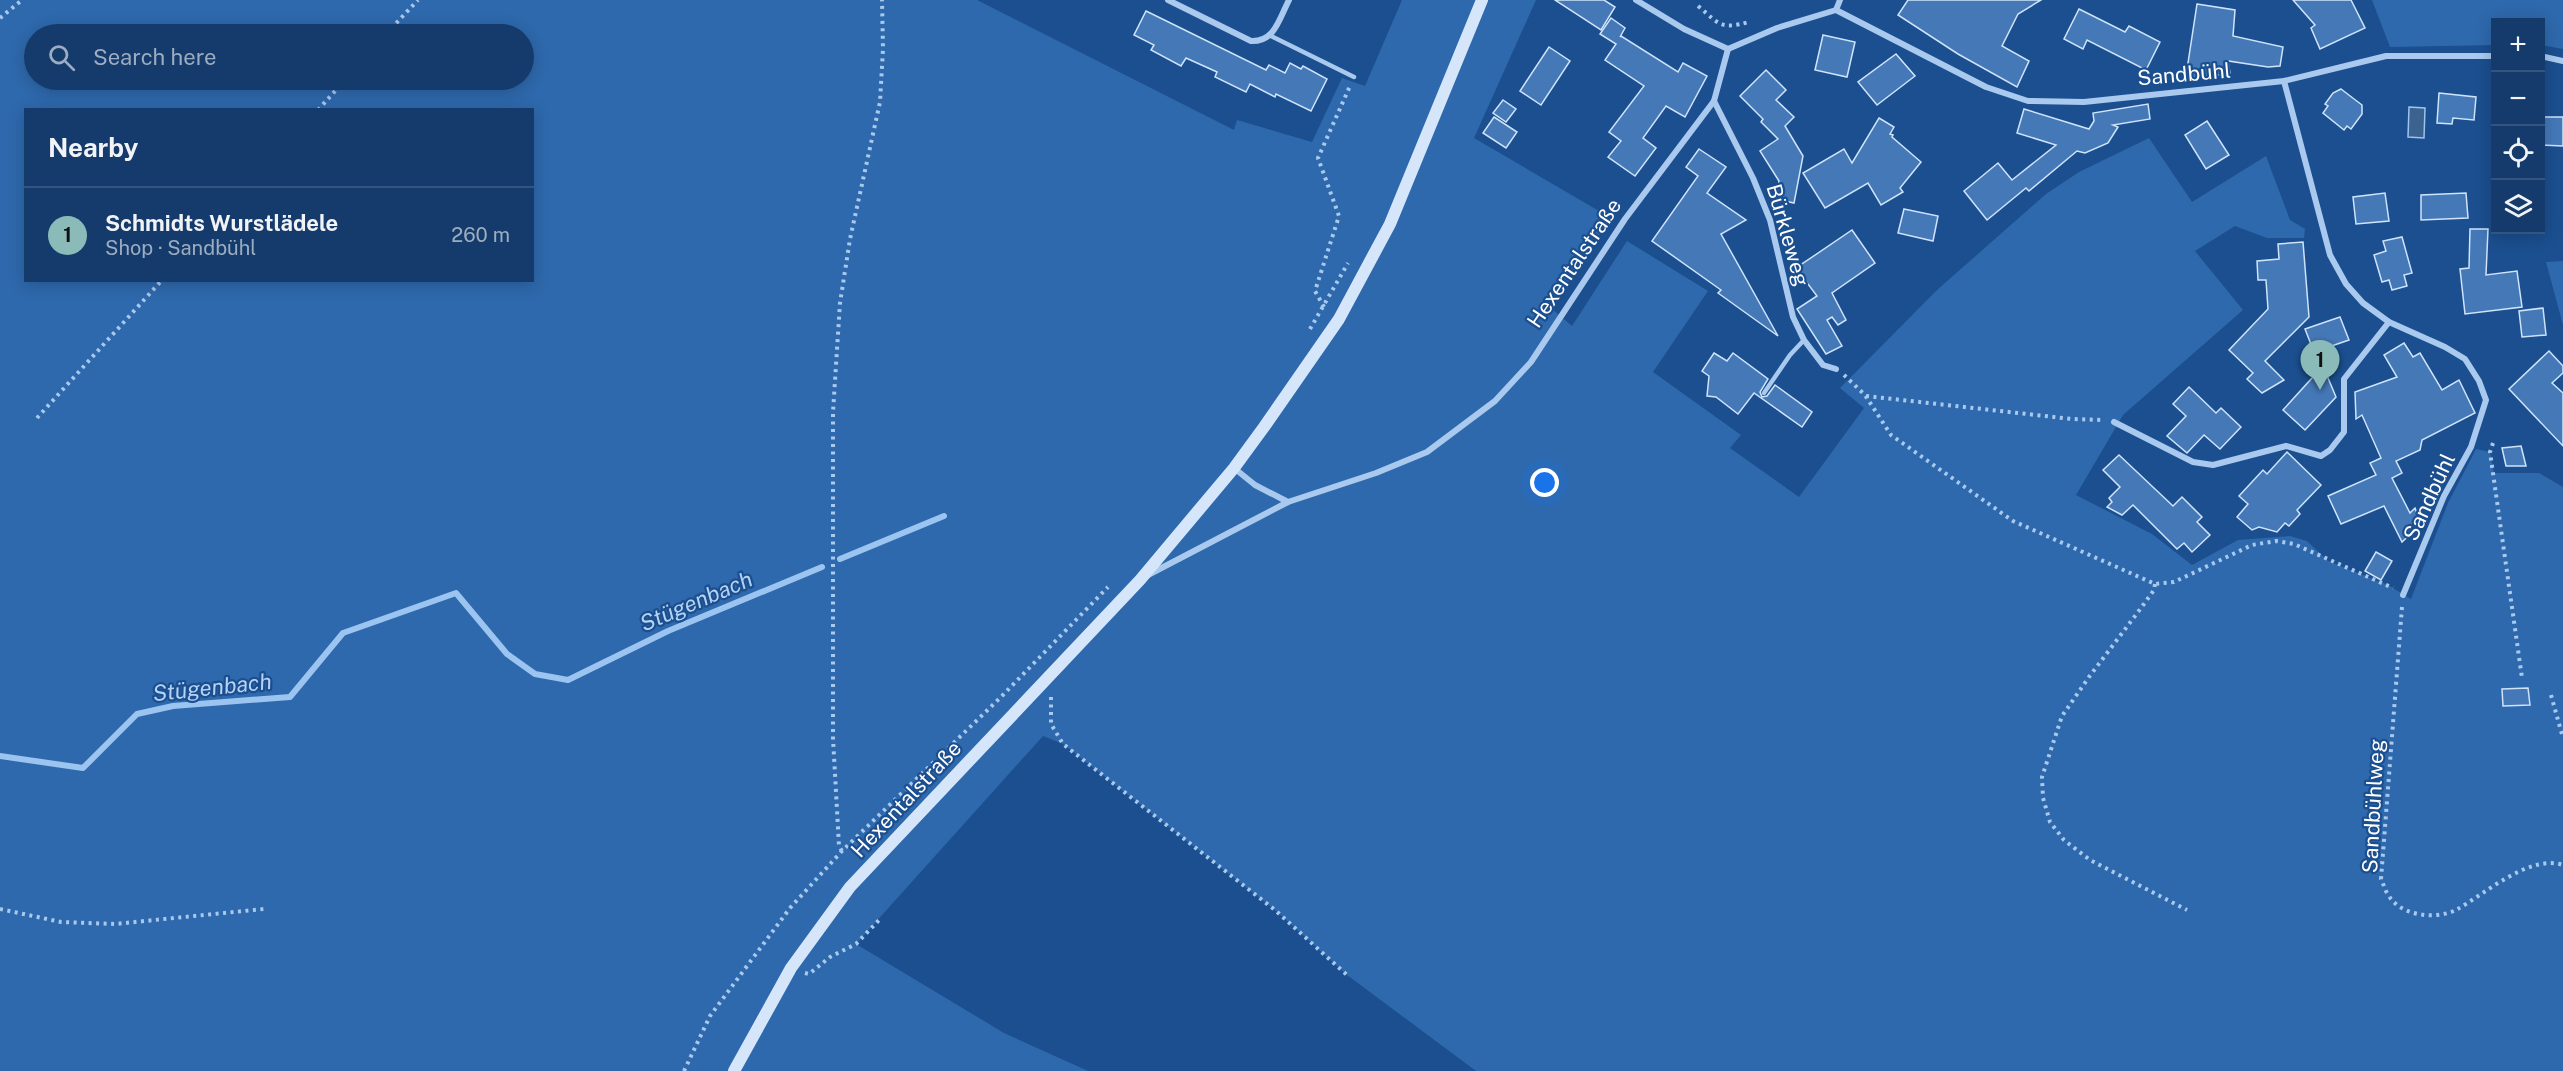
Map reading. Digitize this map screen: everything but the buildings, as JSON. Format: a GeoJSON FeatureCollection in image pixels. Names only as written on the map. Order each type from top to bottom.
{"type":"FeatureCollection","features":[{"type":"Feature","properties":{"kind":"main road","name":"Hexentalstraße"},"geometry":{"type":"LineString","coordinates":[[734,1071],[791,968],[850,887],[1140,580],[1234,468],[1339,319],[1390,224],[1482,0]]}},
{"type":"Feature","properties":{"kind":"street"},"geometry":{"type":"LineString","coordinates":[[1168,0],[1251,41],[1262,42],[1271,36],[1289,0]]}},
{"type":"Feature","properties":{"kind":"street"},"geometry":{"type":"LineString","coordinates":[[1636,0],[1684,29],[1728,49],[1777,28],[1836,10],[1840,0]]}},
{"type":"Feature","properties":{"kind":"street","name":"Sandbühl"},"geometry":{"type":"LineString","coordinates":[[1836,10],[1967,78],[2028,101],[2084,102],[2169,91],[2284,81],[2330,255],[2346,284],[2364,303],[2389,322],[2465,358],[2479,381],[2486,400],[2470,447],[2444,496],[2403,595]]}},
{"type":"Feature","properties":{"kind":"street","name":"Hexentalstraße"},"geometry":{"type":"LineString","coordinates":[[1140,580],[1288,502],[1376,473],[1427,452],[1495,401],[1531,362],[1625,219],[1714,101],[1728,49]]}},
{"type":"Feature","properties":{"kind":"street"},"geometry":{"type":"LineString","coordinates":[[2284,81],[2386,56],[2491,56]]}},
{"type":"Feature","properties":{"kind":"street"},"geometry":{"type":"LineString","coordinates":[[2545,57],[2563,61]]}},
{"type":"Feature","properties":{"kind":"street","name":"Bürkleweg"},"geometry":{"type":"LineString","coordinates":[[1714,101],[1753,178],[1770,220],[1793,317],[1804,340],[1823,365],[1836,369]]}},
{"type":"Feature","properties":{"kind":"street"},"geometry":{"type":"LineString","coordinates":[[2114,422],[2193,462],[2203,464],[2213,465],[2237,460],[2286,446],[2321,456],[2330,450],[2344,432],[2344,379],[2389,322]]}},
{"type":"Feature","properties":{"kind":"street"},"geometry":{"type":"LineString","coordinates":[[1234,468],[1255,485],[1288,502]]}},
{"type":"Feature","properties":{"kind":"lane"},"geometry":{"type":"LineString","coordinates":[[1271,36],[1354,77]]}},
{"type":"Feature","properties":{"kind":"lane"},"geometry":{"type":"LineString","coordinates":[[1764,393],[1804,340]]}},
{"type":"Feature","properties":{"kind":"path"},"geometry":{"type":"LineString","coordinates":[[0,18],[21,0]]}},
{"type":"Feature","properties":{"kind":"path"},"geometry":{"type":"LineString","coordinates":[[395,24],[418,0]]}},
{"type":"Feature","properties":{"kind":"path"},"geometry":{"type":"LineString","coordinates":[[842,851],[839,846],[833,738],[833,412],[840,303],[850,239],[880,102],[883,49],[882,0]]}},
{"type":"Feature","properties":{"kind":"path"},"geometry":{"type":"LineString","coordinates":[[1698,6],[1721,25],[1730,27],[1749,22]]}},
{"type":"Feature","properties":{"kind":"path"},"geometry":{"type":"LineString","coordinates":[[1323,307],[1315,291],[1340,216],[1318,158],[1354,77]]}},
{"type":"Feature","properties":{"kind":"path"},"geometry":{"type":"LineString","coordinates":[[320,108],[336,90]]}},
{"type":"Feature","properties":{"kind":"path"},"geometry":{"type":"LineString","coordinates":[[37,417],[160,282]]}},
{"type":"Feature","properties":{"kind":"path"},"geometry":{"type":"LineString","coordinates":[[1836,369],[1865,396],[1891,435],[2013,521],[2155,584],[2174,582],[2252,545],[2276,541],[2294,544],[2388,585],[2403,595]]}},
{"type":"Feature","properties":{"kind":"path"},"geometry":{"type":"LineString","coordinates":[[1865,396],[2114,422]]}},
{"type":"Feature","properties":{"kind":"path"},"geometry":{"type":"LineString","coordinates":[[2493,443],[2490,452],[2522,678]]}},
{"type":"Feature","properties":{"kind":"path"},"geometry":{"type":"LineString","coordinates":[[684,1071],[710,1016],[790,908],[842,851],[1000,698],[1115,580]]}},
{"type":"Feature","properties":{"kind":"path"},"geometry":{"type":"LineString","coordinates":[[2155,584],[2154,590],[2062,716],[2042,777],[2043,798],[2050,822],[2064,840],[2090,860],[2187,910]]}},
{"type":"Feature","properties":{"kind":"path","name":"Sandbühlweg"},"geometry":{"type":"LineString","coordinates":[[2403,595],[2381,879],[2389,898],[2410,913],[2435,915],[2454,911],[2488,888],[2535,865],[2553,862],[2563,865]]}},
{"type":"Feature","properties":{"kind":"path"},"geometry":{"type":"LineString","coordinates":[[1039,687],[1051,697],[1051,724],[1063,744],[1275,910],[1347,975]]}},
{"type":"Feature","properties":{"kind":"path"},"geometry":{"type":"LineString","coordinates":[[2551,695],[2563,738]]}},
{"type":"Feature","properties":{"kind":"path"},"geometry":{"type":"LineString","coordinates":[[0,909],[61,922],[115,924],[264,909]]}},
{"type":"Feature","properties":{"kind":"path"},"geometry":{"type":"LineString","coordinates":[[791,968],[809,974],[830,957],[856,944],[880,918]]}},
{"type":"Feature","properties":{"kind":"shaded area"},"geometry":{"type":"Polygon","coordinates":[[[0,0],[977,0],[1234,130],[1237,120],[1312,142],[1342,78],[1365,86],[1402,0],[1536,0],[1474,138],[1611,218],[1551,308],[1572,326],[1627,241],[1708,291],[1653,372],[1741,435],[1730,448],[1799,497],[1864,408],[1840,388],[1937,290],[2046,194],[2079,172],[2149,138],[2192,202],[2266,156],[2290,220],[2305,229],[2304,238],[2267,238],[2235,226],[2195,251],[2243,310],[2123,415],[2076,495],[2152,534],[2192,565],[2238,540],[2290,536],[2307,541],[2328,561],[2388,585],[2411,599],[2448,503],[2476,449],[2490,452],[2494,473],[2539,473],[2563,487],[2563,1071],[1476,1071],[1347,975],[1275,910],[1063,744],[1043,736],[856,944],[1004,1033],[1088,1071],[0,1071],[0,0]]]}},
{"type":"Feature","properties":{"kind":"shaded area"},"geometry":{"type":"Polygon","coordinates":[[[2372,0],[2563,0],[2563,49],[2545,46],[2545,18],[2491,18],[2491,45],[2390,47],[2372,0]]]}},
{"type":"Feature","properties":{"kind":"shaded area"},"geometry":{"type":"Polygon","coordinates":[[[2409,107],[2425,108],[2424,138],[2408,137],[2409,107]]]}},
{"type":"Feature","properties":{"kind":"shaded area"},"geometry":{"type":"Polygon","coordinates":[[[2563,261],[2563,325],[2546,262],[2563,261]]]}},
{"type":"Feature","properties":{"kind":"waterway","name":"Stügenbach"},"geometry":{"type":"LineString","coordinates":[[840,559],[944,516]]}},
{"type":"Feature","properties":{"kind":"waterway","name":"Stügenbach"},"geometry":{"type":"LineString","coordinates":[[0,756],[83,768],[137,714],[173,706],[290,697],[343,633],[456,593],[507,654],[535,674],[568,680],[668,631],[822,567]]}},
{"type":"Feature","properties":{"kind":"place","name":"Schmidts Wurstlädele"},"geometry":{"type":"Point","coordinates":[2320,390]}}]}
